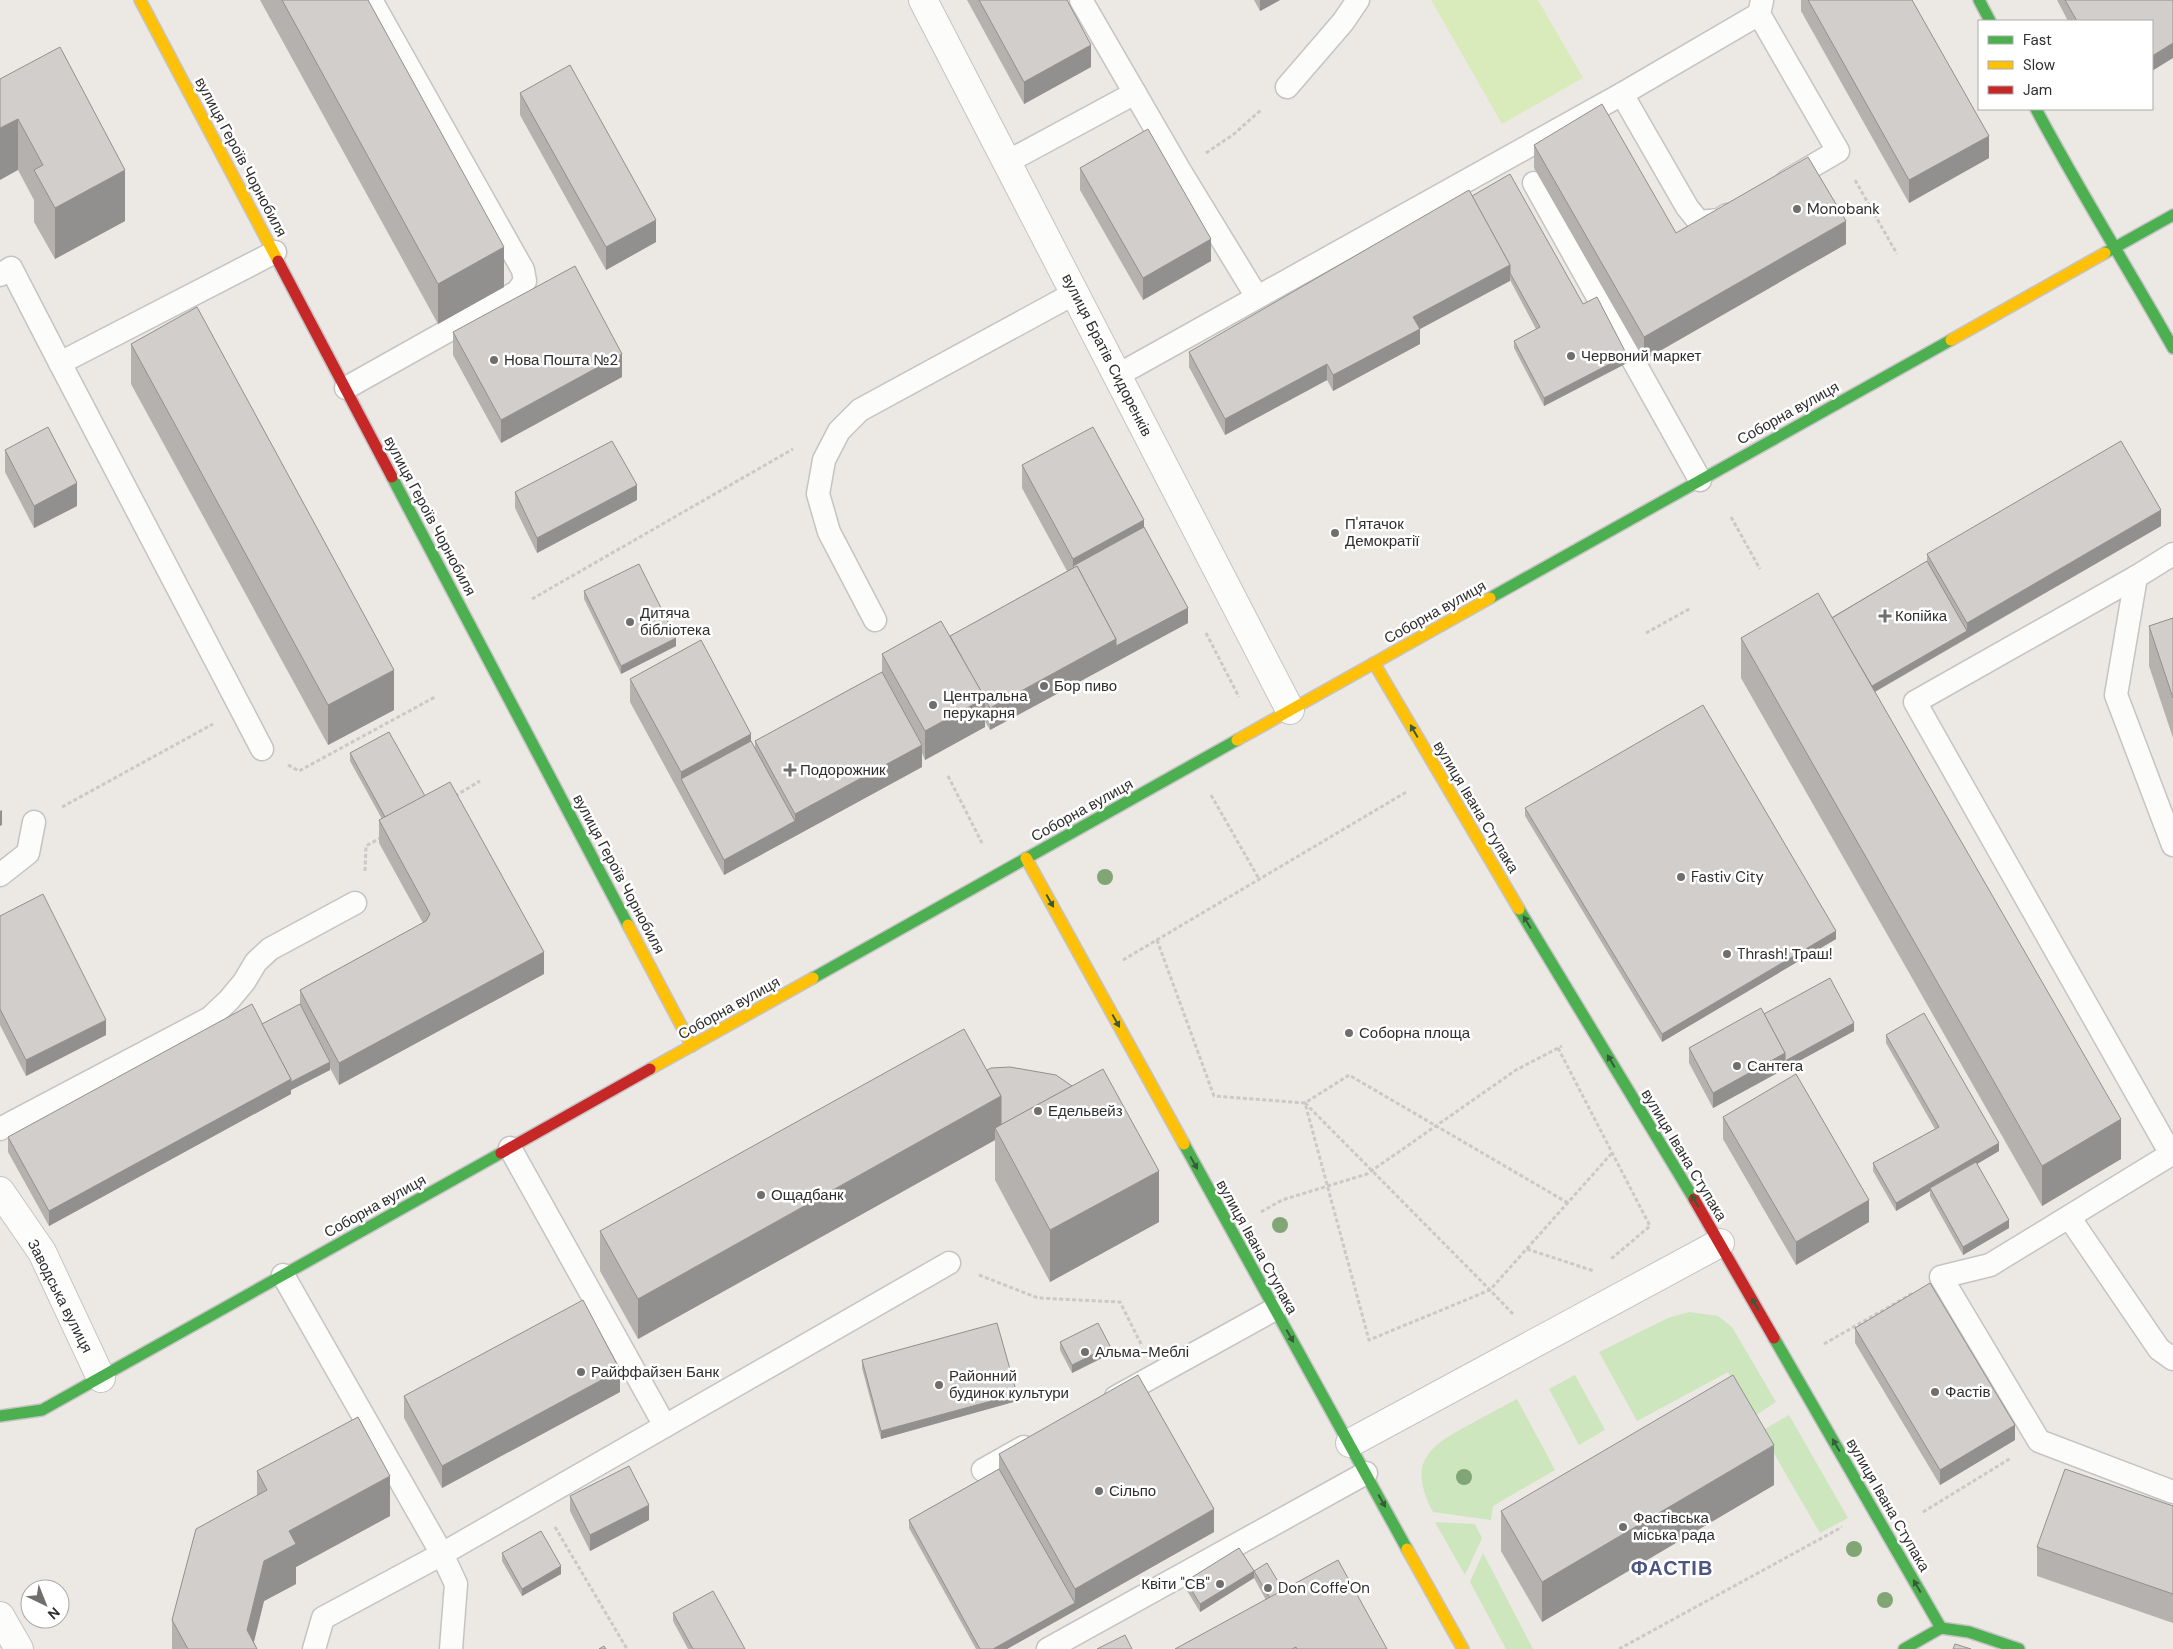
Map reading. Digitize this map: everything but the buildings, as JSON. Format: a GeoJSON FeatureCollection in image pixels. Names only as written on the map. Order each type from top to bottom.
{"type":"FeatureCollection","features":[{"type":"Feature","properties":{"kind":"main road","name":"вулиця Героїв Чорнобиля"},"geometry":{"type":"LineString","coordinates":[[140,0],[275,252],[692,1046]]}},
{"type":"Feature","properties":{"kind":"main road"},"geometry":{"type":"LineString","coordinates":[[1979,0],[1989,20]]}},
{"type":"Feature","properties":{"kind":"main road"},"geometry":{"type":"LineString","coordinates":[[2037,110],[2061,156],[2116,247],[2173,348]]}},
{"type":"Feature","properties":{"kind":"main road","name":"Соборна вулиця"},"geometry":{"type":"LineString","coordinates":[[0,1416],[42,1410],[101,1378],[2173,214]]}},
{"type":"Feature","properties":{"kind":"main road","name":"вулиця Івана Ступака"},"geometry":{"type":"LineString","coordinates":[[1374,663],[1438,774],[1720,1243],[1941,1628]]}},
{"type":"Feature","properties":{"kind":"main road","name":"вулиця Івана Ступака"},"geometry":{"type":"LineString","coordinates":[[1026,858],[1463,1649]]}},
{"type":"Feature","properties":{"kind":"main road"},"geometry":{"type":"LineString","coordinates":[[17,1426],[42,1410]]}},
{"type":"Feature","properties":{"kind":"main road"},"geometry":{"type":"LineString","coordinates":[[1904,1649],[1941,1628],[1969,1632],[2019,1649]]}},
{"type":"Feature","properties":{"kind":"street","name":"вулиця Братів Сидоренків"},"geometry":{"type":"LineString","coordinates":[[923,0],[1290,710]]}},
{"type":"Feature","properties":{"kind":"street","name":"Заводська вулиця"},"geometry":{"type":"LineString","coordinates":[[0,1190],[42,1252],[101,1378]]}},
{"type":"Feature","properties":{"kind":"street"},"geometry":{"type":"LineString","coordinates":[[1350,1443],[1720,1243]]}},
{"type":"Feature","properties":{"kind":"street"},"geometry":{"type":"LineString","coordinates":[[0,1616],[19,1649]]}},
{"type":"Feature","properties":{"kind":"lane"},"geometry":{"type":"LineString","coordinates":[[346,388],[517,292],[525,281],[522,270],[371,0]]}},
{"type":"Feature","properties":{"kind":"lane"},"geometry":{"type":"LineString","coordinates":[[1081,0],[1180,171],[1257,297]]}},
{"type":"Feature","properties":{"kind":"lane"},"geometry":{"type":"LineString","coordinates":[[1287,87],[1343,22],[1358,0]]}},
{"type":"Feature","properties":{"kind":"lane"},"geometry":{"type":"LineString","coordinates":[[1118,375],[1622,94],[1761,7],[1838,151],[1770,190]]}},
{"type":"Feature","properties":{"kind":"lane"},"geometry":{"type":"LineString","coordinates":[[1007,162],[1135,93]]}},
{"type":"Feature","properties":{"kind":"lane"},"geometry":{"type":"LineString","coordinates":[[1622,94],[1687,207],[1699,222],[1719,220],[1744,205]]}},
{"type":"Feature","properties":{"kind":"lane"},"geometry":{"type":"LineString","coordinates":[[1534,183],[1700,480]]}},
{"type":"Feature","properties":{"kind":"lane"},"geometry":{"type":"LineString","coordinates":[[60,363],[275,252]]}},
{"type":"Feature","properties":{"kind":"lane"},"geometry":{"type":"LineString","coordinates":[[0,274],[11,268],[262,749]]}},
{"type":"Feature","properties":{"kind":"lane"},"geometry":{"type":"LineString","coordinates":[[875,620],[829,532],[818,494],[824,460],[839,431],[860,410],[1075,293]]}},
{"type":"Feature","properties":{"kind":"lane"},"geometry":{"type":"LineString","coordinates":[[2173,554],[2136,577],[1915,702],[2172,1154],[1990,1265],[1941,1277],[2040,1441],[2173,1492]]}},
{"type":"Feature","properties":{"kind":"lane"},"geometry":{"type":"LineString","coordinates":[[2136,577],[2116,695],[2173,844]]}},
{"type":"Feature","properties":{"kind":"lane"},"geometry":{"type":"LineString","coordinates":[[0,875],[28,853],[34,822]]}},
{"type":"Feature","properties":{"kind":"lane"},"geometry":{"type":"LineString","coordinates":[[0,1130],[210,1018],[244,982],[256,962],[270,949],[355,903]]}},
{"type":"Feature","properties":{"kind":"lane"},"geometry":{"type":"LineString","coordinates":[[510,1148],[665,1426]]}},
{"type":"Feature","properties":{"kind":"lane"},"geometry":{"type":"LineString","coordinates":[[2069,1216],[2159,1349],[2173,1359]]}},
{"type":"Feature","properties":{"kind":"lane"},"geometry":{"type":"LineString","coordinates":[[314,1649],[323,1618],[442,1554],[948,1263]]}},
{"type":"Feature","properties":{"kind":"lane"},"geometry":{"type":"LineString","coordinates":[[284,1275],[442,1554],[456,1584],[451,1649]]}},
{"type":"Feature","properties":{"kind":"lane"},"geometry":{"type":"LineString","coordinates":[[1096,1408],[1274,1309]]}},
{"type":"Feature","properties":{"kind":"lane"},"geometry":{"type":"LineString","coordinates":[[983,1470],[1044,1436]]}},
{"type":"Feature","properties":{"kind":"lane"},"geometry":{"type":"LineString","coordinates":[[1048,1649],[1366,1472]]}},
{"type":"Feature","properties":{"kind":"path"},"geometry":{"type":"LineString","coordinates":[[1180,171],[1234,134],[1287,87]]}},
{"type":"Feature","properties":{"kind":"path"},"geometry":{"type":"LineString","coordinates":[[1838,151],[1897,254]]}},
{"type":"Feature","properties":{"kind":"path"},"geometry":{"type":"LineString","coordinates":[[532,599],[799,445]]}},
{"type":"Feature","properties":{"kind":"path"},"geometry":{"type":"LineString","coordinates":[[1731,517],[1760,569]]}},
{"type":"Feature","properties":{"kind":"path"},"geometry":{"type":"LineString","coordinates":[[1646,633],[1691,608]]}},
{"type":"Feature","properties":{"kind":"path"},"geometry":{"type":"LineString","coordinates":[[1194,764],[1259,879]]}},
{"type":"Feature","properties":{"kind":"path"},"geometry":{"type":"LineString","coordinates":[[1092,978],[1438,774]]}},
{"type":"Feature","properties":{"kind":"path"},"geometry":{"type":"LineString","coordinates":[[448,800],[480,781]]}},
{"type":"Feature","properties":{"kind":"path"},"geometry":{"type":"LineString","coordinates":[[355,903],[363,889],[366,846],[390,832]]}},
{"type":"Feature","properties":{"kind":"path"},"geometry":{"type":"LineString","coordinates":[[1157,940],[1214,1096],[1305,1103],[1350,1075],[1568,1203]]}},
{"type":"Feature","properties":{"kind":"path"},"geometry":{"type":"LineString","coordinates":[[1231,1230],[1282,1200],[1372,1171],[1516,1070],[1593,1031]]}},
{"type":"Feature","properties":{"kind":"path"},"geometry":{"type":"LineString","coordinates":[[1558,1048],[1650,1226],[1610,1260]]}},
{"type":"Feature","properties":{"kind":"path"},"geometry":{"type":"LineString","coordinates":[[1305,1103],[1521,1322],[1532,1344]]}},
{"type":"Feature","properties":{"kind":"path"},"geometry":{"type":"LineString","coordinates":[[1305,1103],[1368,1340],[1490,1290],[1612,1153]]}},
{"type":"Feature","properties":{"kind":"path"},"geometry":{"type":"LineString","coordinates":[[1527,1249],[1596,1271]]}},
{"type":"Feature","properties":{"kind":"path"},"geometry":{"type":"LineString","coordinates":[[948,1263],[1038,1298],[1120,1302],[1156,1374]]}},
{"type":"Feature","properties":{"kind":"path"},"geometry":{"type":"LineString","coordinates":[[1824,1344],[1941,1277]]}},
{"type":"Feature","properties":{"kind":"path"},"geometry":{"type":"LineString","coordinates":[[1923,1512],[2040,1441]]}},
{"type":"Feature","properties":{"kind":"path"},"geometry":{"type":"LineString","coordinates":[[538,1498],[627,1649]]}},
{"type":"Feature","properties":{"kind":"path"},"geometry":{"type":"LineString","coordinates":[[1619,1649],[1843,1526]]}},
{"type":"Feature","properties":{"kind":"green space"},"geometry":{"type":"Polygon","coordinates":[[[1431,0],[1538,0],[1583,78],[1502,124],[1431,0]]]}},
{"type":"Feature","properties":{"kind":"green space"},"geometry":{"type":"Polygon","coordinates":[[[1689,1312],[1718,1316],[1732,1327],[1776,1402],[1753,1417],[1728,1372],[1637,1421],[1599,1352],[1668,1318],[1689,1312]]]}},
{"type":"Feature","properties":{"kind":"green space"},"geometry":{"type":"Polygon","coordinates":[[[1575,1375],[1605,1430],[1579,1445],[1549,1389],[1575,1375]]]}},
{"type":"Feature","properties":{"kind":"green space"},"geometry":{"type":"Polygon","coordinates":[[[1517,1399],[1555,1470],[1493,1506],[1491,1520],[1433,1512],[1422,1482],[1425,1460],[1431,1451],[1451,1435],[1517,1399]]]}},
{"type":"Feature","properties":{"kind":"green space"},"geometry":{"type":"Polygon","coordinates":[[[1789,1415],[1848,1518],[1820,1533],[1761,1431],[1789,1415]]]}},
{"type":"Feature","properties":{"kind":"green space"},"geometry":{"type":"Polygon","coordinates":[[[1435,1522],[1475,1524],[1482,1538],[1465,1575],[1435,1522]]]}},
{"type":"Feature","properties":{"kind":"green space"},"geometry":{"type":"Polygon","coordinates":[[[1483,1553],[1533,1649],[1506,1649],[1470,1582],[1483,1553]]]}},
{"type":"Feature","properties":{"kind":"traffic: fast"},"geometry":{"type":"LineString","coordinates":[[1979,0],[1989,20]]}},
{"type":"Feature","properties":{"kind":"traffic: fast"},"geometry":{"type":"LineString","coordinates":[[2037,110],[2173,348]]}},
{"type":"Feature","properties":{"kind":"traffic: fast"},"geometry":{"type":"LineString","coordinates":[[2105,253],[2173,215]]}},
{"type":"Feature","properties":{"kind":"traffic: fast"},"geometry":{"type":"LineString","coordinates":[[1490,598],[1951,340]]}},
{"type":"Feature","properties":{"kind":"traffic: fast"},"geometry":{"type":"LineString","coordinates":[[392,477],[628,925]]}},
{"type":"Feature","properties":{"kind":"traffic: fast"},"geometry":{"type":"LineString","coordinates":[[813,978],[1237,740]]}},
{"type":"Feature","properties":{"kind":"traffic: fast"},"geometry":{"type":"LineString","coordinates":[[1519,909],[1694,1199]]}},
{"type":"Feature","properties":{"kind":"traffic: fast"},"geometry":{"type":"LineString","coordinates":[[1184,1144],[1407,1549]]}},
{"type":"Feature","properties":{"kind":"traffic: fast"},"geometry":{"type":"LineString","coordinates":[[0,1416],[42,1410],[501,1153]]}},
{"type":"Feature","properties":{"kind":"traffic: fast"},"geometry":{"type":"LineString","coordinates":[[1774,1338],[1941,1628]]}},
{"type":"Feature","properties":{"kind":"traffic: fast"},"geometry":{"type":"LineString","coordinates":[[1941,1628],[1969,1632],[2019,1649]]}},
{"type":"Feature","properties":{"kind":"traffic: fast"},"geometry":{"type":"LineString","coordinates":[[1904,1649],[1941,1628]]}},
{"type":"Feature","properties":{"kind":"traffic: slow"},"geometry":{"type":"LineString","coordinates":[[140,0],[278,261]]}},
{"type":"Feature","properties":{"kind":"traffic: slow"},"geometry":{"type":"LineString","coordinates":[[1951,340],[2105,253]]}},
{"type":"Feature","properties":{"kind":"traffic: slow"},"geometry":{"type":"LineString","coordinates":[[1237,740],[1490,598]]}},
{"type":"Feature","properties":{"kind":"traffic: slow"},"geometry":{"type":"LineString","coordinates":[[1374,663],[1519,909]]}},
{"type":"Feature","properties":{"kind":"traffic: slow"},"geometry":{"type":"LineString","coordinates":[[1026,858],[1184,1144]]}},
{"type":"Feature","properties":{"kind":"traffic: slow"},"geometry":{"type":"LineString","coordinates":[[628,925],[692,1046]]}},
{"type":"Feature","properties":{"kind":"traffic: slow"},"geometry":{"type":"LineString","coordinates":[[650,1069],[813,978]]}},
{"type":"Feature","properties":{"kind":"traffic: slow"},"geometry":{"type":"LineString","coordinates":[[1407,1549],[1463,1649]]}},
{"type":"Feature","properties":{"kind":"traffic: jam"},"geometry":{"type":"LineString","coordinates":[[278,261],[392,477]]}},
{"type":"Feature","properties":{"kind":"traffic: jam"},"geometry":{"type":"LineString","coordinates":[[501,1153],[650,1069]]}},
{"type":"Feature","properties":{"kind":"traffic: jam"},"geometry":{"type":"LineString","coordinates":[[1694,1199],[1774,1338]]}},
{"type":"Feature","properties":{"kind":"place","name":"Monobank"},"geometry":{"type":"Point","coordinates":[1797,209]}},
{"type":"Feature","properties":{"kind":"place","name":"Червоний маркет"},"geometry":{"type":"Point","coordinates":[1571,356]}},
{"type":"Feature","properties":{"kind":"place","name":"Нова Пошта №2"},"geometry":{"type":"Point","coordinates":[494,360]}},
{"type":"Feature","properties":{"kind":"place","name":"П'ятачок Демократії"},"geometry":{"type":"Point","coordinates":[1335,533]}},
{"type":"Feature","properties":{"kind":"place","name":"Копійка"},"geometry":{"type":"Point","coordinates":[1885,616]}},
{"type":"Feature","properties":{"kind":"place","name":"Дитяча бібліотека"},"geometry":{"type":"Point","coordinates":[630,622]}},
{"type":"Feature","properties":{"kind":"place","name":"Бор пиво"},"geometry":{"type":"Point","coordinates":[1044,686]}},
{"type":"Feature","properties":{"kind":"place","name":"Центральна перукарня"},"geometry":{"type":"Point","coordinates":[933,705]}},
{"type":"Feature","properties":{"kind":"place","name":"Подорожник"},"geometry":{"type":"Point","coordinates":[790,770]}},
{"type":"Feature","properties":{"kind":"place","name":"Fastiv City"},"geometry":{"type":"Point","coordinates":[1681,877]}},
{"type":"Feature","properties":{"kind":"place","name":"Thrash! Траш!"},"geometry":{"type":"Point","coordinates":[1727,954]}},
{"type":"Feature","properties":{"kind":"place","name":"Соборна площа"},"geometry":{"type":"Point","coordinates":[1349,1033]}},
{"type":"Feature","properties":{"kind":"place","name":"Сантега"},"geometry":{"type":"Point","coordinates":[1737,1066]}},
{"type":"Feature","properties":{"kind":"place","name":"Едельвейз"},"geometry":{"type":"Point","coordinates":[1038,1111]}},
{"type":"Feature","properties":{"kind":"place","name":"Ощадбанк"},"geometry":{"type":"Point","coordinates":[761,1195]}},
{"type":"Feature","properties":{"kind":"place","name":"Альма-Меблі"},"geometry":{"type":"Point","coordinates":[1085,1352]}},
{"type":"Feature","properties":{"kind":"place","name":"Райффайзен Банк"},"geometry":{"type":"Point","coordinates":[581,1372]}},
{"type":"Feature","properties":{"kind":"place","name":"Районний будинок культури"},"geometry":{"type":"Point","coordinates":[939,1385]}},
{"type":"Feature","properties":{"kind":"place","name":"Фастів"},"geometry":{"type":"Point","coordinates":[1935,1392]}},
{"type":"Feature","properties":{"kind":"place","name":"Сільпо"},"geometry":{"type":"Point","coordinates":[1099,1491]}},
{"type":"Feature","properties":{"kind":"place","name":"Фастівська міська рада"},"geometry":{"type":"Point","coordinates":[1623,1527]}},
{"type":"Feature","properties":{"kind":"place","name":"Квіти \"СВ\""},"geometry":{"type":"Point","coordinates":[1220,1584]}},
{"type":"Feature","properties":{"kind":"place","name":"Don Coffe'On"},"geometry":{"type":"Point","coordinates":[1268,1588]}},
{"type":"Feature","properties":{"kind":"district","name":"ФАСТІВ"},"geometry":{"type":"Point","coordinates":[1672,1568]}}]}
